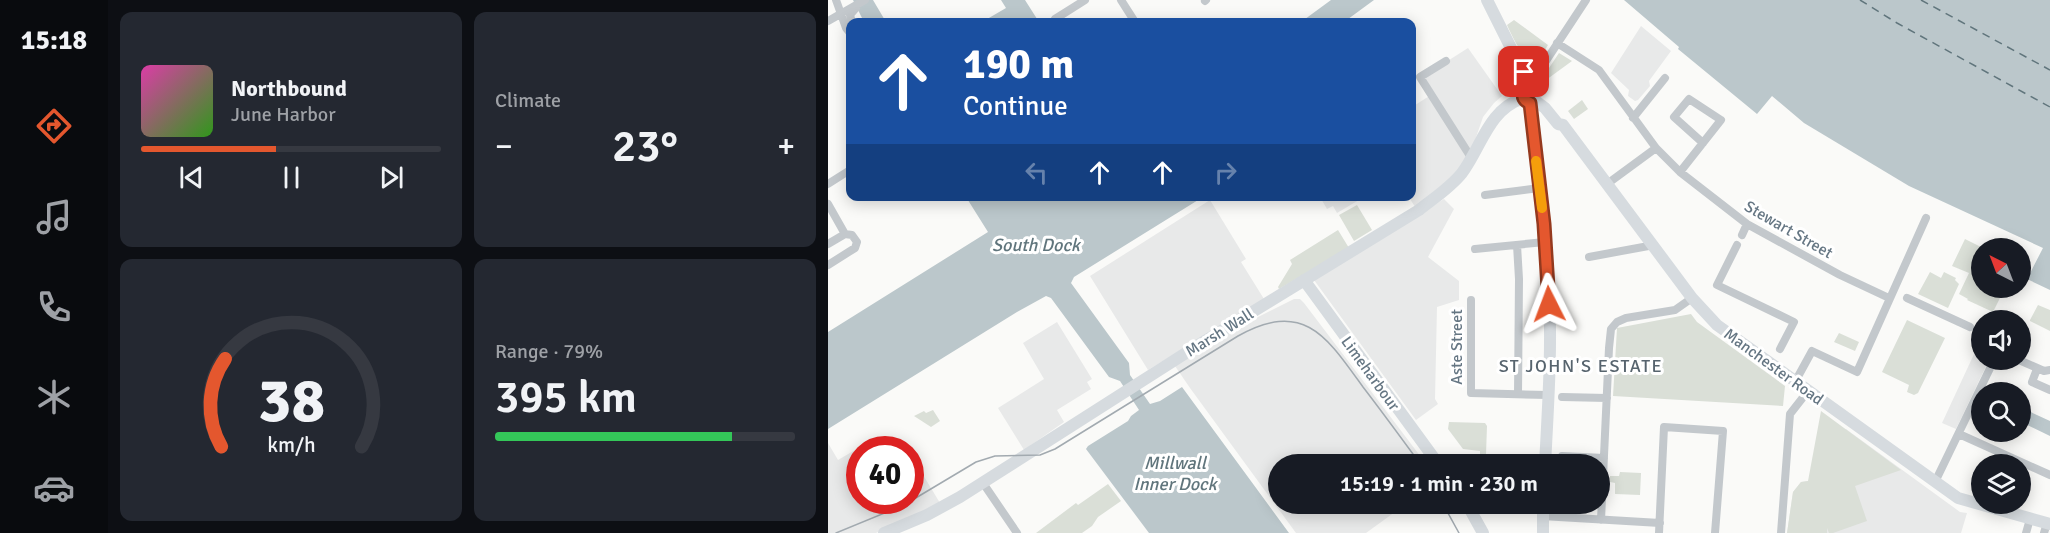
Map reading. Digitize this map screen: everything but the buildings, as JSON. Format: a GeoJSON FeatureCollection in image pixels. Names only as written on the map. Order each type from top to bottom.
{"type":"FeatureCollection","features":[{"type":"Feature","properties":{"kind":"street"},"geometry":{"type":"LineString","coordinates":[[836,0],[846,20]]}},
{"type":"Feature","properties":{"kind":"street"},"geometry":{"type":"LineString","coordinates":[[830,20],[853,9],[865,0]]}},
{"type":"Feature","properties":{"kind":"street"},"geometry":{"type":"LineString","coordinates":[[1057,18],[1085,0]]}},
{"type":"Feature","properties":{"kind":"street"},"geometry":{"type":"LineString","coordinates":[[1121,0],[1132,18]]}},
{"type":"Feature","properties":{"kind":"street","name":"Manchester Road"},"geometry":{"type":"LineString","coordinates":[[1487,0],[1530,86],[1537,88],[1532,100],[1549,100],[1563,120],[1563,125],[1692,298],[1717,325],[1964,501],[2030,519],[2047,527]]}},
{"type":"Feature","properties":{"kind":"street"},"geometry":{"type":"LineString","coordinates":[[1538,73],[1586,0]]}},
{"type":"Feature","properties":{"kind":"street"},"geometry":{"type":"LineString","coordinates":[[850,18],[853,9]]}},
{"type":"Feature","properties":{"kind":"street"},"geometry":{"type":"LineString","coordinates":[[830,20],[846,22]]}},
{"type":"Feature","properties":{"kind":"street","name":"Stewart Street"},"geometry":{"type":"LineString","coordinates":[[1557,43],[1599,70],[1656,148],[1680,172],[1746,224],[1840,275],[1874,289],[1897,295],[1970,327]]}},
{"type":"Feature","properties":{"kind":"street"},"geometry":{"type":"LineString","coordinates":[[1446,61],[1420,77],[1472,159]]}},
{"type":"Feature","properties":{"kind":"street"},"geometry":{"type":"LineString","coordinates":[[1633,118],[1665,78]]}},
{"type":"Feature","properties":{"kind":"street"},"geometry":{"type":"LineString","coordinates":[[1680,172],[1703,143],[1721,120],[1689,99],[1674,117],[1703,143]]}},
{"type":"Feature","properties":{"kind":"street"},"geometry":{"type":"LineString","coordinates":[[1532,100],[1549,300],[1545,454]]}},
{"type":"Feature","properties":{"kind":"street","name":"Marsh Wall"},"geometry":{"type":"LineString","coordinates":[[884,533],[942,507],[983,483],[1122,393],[1438,196],[1460,175],[1472,159],[1494,118],[1514,101],[1532,100]]}},
{"type":"Feature","properties":{"kind":"street"},"geometry":{"type":"LineString","coordinates":[[1607,184],[1656,148]]}},
{"type":"Feature","properties":{"kind":"street"},"geometry":{"type":"LineString","coordinates":[[828,184],[846,173]]}},
{"type":"Feature","properties":{"kind":"street"},"geometry":{"type":"LineString","coordinates":[[1485,195],[1539,189]]}},
{"type":"Feature","properties":{"kind":"street"},"geometry":{"type":"LineString","coordinates":[[828,204],[845,234],[855,237],[857,242],[855,248],[828,265]]}},
{"type":"Feature","properties":{"kind":"street"},"geometry":{"type":"LineString","coordinates":[[1795,382],[1812,351],[1857,372],[1897,295],[1926,218]]}},
{"type":"Feature","properties":{"kind":"street"},"geometry":{"type":"LineString","coordinates":[[1742,235],[1746,224]]}},
{"type":"Feature","properties":{"kind":"street"},"geometry":{"type":"LineString","coordinates":[[828,244],[845,234]]}},
{"type":"Feature","properties":{"kind":"street"},"geometry":{"type":"LineString","coordinates":[[1475,249],[1545,242]]}},
{"type":"Feature","properties":{"kind":"street"},"geometry":{"type":"LineString","coordinates":[[1517,245],[1520,279],[1518,394],[1548,395]]}},
{"type":"Feature","properties":{"kind":"street"},"geometry":{"type":"LineString","coordinates":[[1737,245],[1718,285],[1794,322],[1780,349]]}},
{"type":"Feature","properties":{"kind":"street"},"geometry":{"type":"LineString","coordinates":[[1589,257],[1654,246]]}},
{"type":"Feature","properties":{"kind":"street","name":"Limeharbour"},"geometry":{"type":"LineString","coordinates":[[1304,280],[1431,454]]}},
{"type":"Feature","properties":{"kind":"street"},"geometry":{"type":"LineString","coordinates":[[1604,454],[1611,328],[1626,318],[1675,310],[1692,298]]}},
{"type":"Feature","properties":{"kind":"street","name":"Aste Street"},"geometry":{"type":"LineString","coordinates":[[1471,300],[1471,393],[1518,394]]}},
{"type":"Feature","properties":{"kind":"street"},"geometry":{"type":"LineString","coordinates":[[2031,366],[2044,371],[2050,370]]}},
{"type":"Feature","properties":{"kind":"street"},"geometry":{"type":"LineString","coordinates":[[2037,369],[2032,382],[2050,390]]}},
{"type":"Feature","properties":{"kind":"street"},"geometry":{"type":"LineString","coordinates":[[1935,482],[1989,370]]}},
{"type":"Feature","properties":{"kind":"street"},"geometry":{"type":"LineString","coordinates":[[1781,533],[1790,414],[1808,391]]}},
{"type":"Feature","properties":{"kind":"street"},"geometry":{"type":"LineString","coordinates":[[1562,396],[1607,398]]}},
{"type":"Feature","properties":{"kind":"street"},"geometry":{"type":"LineString","coordinates":[[1659,533],[1664,427],[1723,431],[1715,533]]}},
{"type":"Feature","properties":{"kind":"street"},"geometry":{"type":"LineString","coordinates":[[1959,434],[2050,475]]}},
{"type":"Feature","properties":{"kind":"street"},"geometry":{"type":"LineString","coordinates":[[983,483],[1017,533]]}},
{"type":"Feature","properties":{"kind":"street"},"geometry":{"type":"LineString","coordinates":[[1473,514],[1483,533]]}},
{"type":"Feature","properties":{"kind":"street"},"geometry":{"type":"LineString","coordinates":[[1543,514],[1543,533]]}},
{"type":"Feature","properties":{"kind":"street"},"geometry":{"type":"LineString","coordinates":[[1566,514],[1601,520],[1660,523]]}},
{"type":"Feature","properties":{"kind":"street"},"geometry":{"type":"LineString","coordinates":[[1601,514],[1601,520]]}},
{"type":"Feature","properties":{"kind":"street"},"geometry":{"type":"LineString","coordinates":[[2026,533],[2030,519]]}},
{"type":"Feature","properties":{"kind":"shaded area"},"geometry":{"type":"Polygon","coordinates":[[[1514,20],[1548,45],[1537,63],[1522,52],[1516,42],[1507,25],[1514,20]]]}},
{"type":"Feature","properties":{"kind":"shaded area"},"geometry":{"type":"Polygon","coordinates":[[[1641,26],[1671,51],[1649,81],[1650,86],[1635,101],[1628,96],[1629,90],[1611,73],[1641,26]]]}},
{"type":"Feature","properties":{"kind":"shaded area"},"geometry":{"type":"Polygon","coordinates":[[[1468,48],[1502,96],[1483,117],[1471,152],[1458,172],[1415,207],[1411,201],[1416,201],[1416,104],[1434,93],[1424,76],[1468,48]]]}},
{"type":"Feature","properties":{"kind":"shaded area"},"geometry":{"type":"Polygon","coordinates":[[[1559,53],[1572,61],[1546,80],[1543,77],[1559,53]]]}},
{"type":"Feature","properties":{"kind":"shaded area"},"geometry":{"type":"Polygon","coordinates":[[[1582,100],[1588,109],[1574,119],[1568,111],[1582,100]]]}},
{"type":"Feature","properties":{"kind":"shaded area"},"geometry":{"type":"Polygon","coordinates":[[[1444,199],[1454,209],[1428,257],[1459,281],[1459,300],[1437,307],[1435,399],[1438,404],[1416,420],[1314,280],[1444,199]]]}},
{"type":"Feature","properties":{"kind":"shaded area"},"geometry":{"type":"Polygon","coordinates":[[[1211,201],[1246,259],[1241,262],[1264,299],[1148,370],[1090,276],[1211,201]]]}},
{"type":"Feature","properties":{"kind":"shaded area"},"geometry":{"type":"Polygon","coordinates":[[[1322,201],[1357,201],[1337,213],[1333,206],[1327,209],[1322,201]]]}},
{"type":"Feature","properties":{"kind":"shaded area"},"geometry":{"type":"Polygon","coordinates":[[[1357,205],[1372,230],[1354,241],[1339,215],[1357,205]]]}},
{"type":"Feature","properties":{"kind":"shaded area"},"geometry":{"type":"Polygon","coordinates":[[[1338,230],[1349,248],[1279,289],[1278,287],[1292,264],[1290,260],[1338,230]]]}},
{"type":"Feature","properties":{"kind":"shaded area"},"geometry":{"type":"Polygon","coordinates":[[[1965,239],[1971,242],[1971,298],[2000,298],[1994,310],[1989,310],[1959,294],[1969,273],[1952,266],[1965,239]]]}},
{"type":"Feature","properties":{"kind":"shaded area"},"geometry":{"type":"Polygon","coordinates":[[[1930,272],[1941,278],[1944,272],[1956,278],[1959,284],[1948,308],[1918,294],[1930,272]]]}},
{"type":"Feature","properties":{"kind":"shaded area"},"geometry":{"type":"Polygon","coordinates":[[[1294,299],[1300,299],[1419,454],[1268,454],[1268,495],[1175,366],[1242,325],[1294,299]]]}},
{"type":"Feature","properties":{"kind":"shaded area"},"geometry":{"type":"Polygon","coordinates":[[[2038,305],[2050,310],[2050,331],[2031,322],[2038,305]]]}},
{"type":"Feature","properties":{"kind":"shaded area"},"geometry":{"type":"Polygon","coordinates":[[[1691,314],[1697,322],[1785,386],[1783,406],[1613,396],[1617,328],[1691,314]]]}},
{"type":"Feature","properties":{"kind":"shaded area"},"geometry":{"type":"Polygon","coordinates":[[[1907,320],[1945,338],[1918,393],[1914,395],[1907,392],[1909,385],[1882,372],[1907,320]]]}},
{"type":"Feature","properties":{"kind":"shaded area"},"geometry":{"type":"Polygon","coordinates":[[[1057,322],[1092,379],[1087,382],[1091,389],[1057,410],[1064,422],[1024,450],[998,408],[1044,379],[1023,343],[1057,322]]]}},
{"type":"Feature","properties":{"kind":"shaded area"},"geometry":{"type":"Polygon","coordinates":[[[1839,333],[1859,342],[1855,351],[1834,342],[1839,333]]]}},
{"type":"Feature","properties":{"kind":"shaded area"},"geometry":{"type":"Polygon","coordinates":[[[1971,361],[1971,370],[1984,370],[1978,382],[1971,382],[1971,398],[1956,429],[1942,423],[1971,361]]]}},
{"type":"Feature","properties":{"kind":"shaded area"},"geometry":{"type":"Polygon","coordinates":[[[933,410],[940,421],[931,427],[914,416],[924,411],[926,413],[933,410]]]}},
{"type":"Feature","properties":{"kind":"shaded area"},"geometry":{"type":"Polygon","coordinates":[[[1821,411],[1901,470],[1855,486],[1867,521],[1833,533],[1829,533],[1827,528],[1827,533],[1787,533],[1793,492],[1801,482],[1808,481],[1821,411]]]}},
{"type":"Feature","properties":{"kind":"shaded area"},"geometry":{"type":"Polygon","coordinates":[[[1449,422],[1485,423],[1487,426],[1486,454],[1463,449],[1448,429],[1449,422]]]}},
{"type":"Feature","properties":{"kind":"shaded area"},"geometry":{"type":"Polygon","coordinates":[[[1846,429],[1960,512],[1967,513],[1961,533],[1787,533],[1793,492],[1801,482],[1808,481],[1846,429]]]}},
{"type":"Feature","properties":{"kind":"shaded area"},"geometry":{"type":"Polygon","coordinates":[[[828,443],[838,460],[846,455],[846,514],[917,514],[876,533],[828,533],[828,443]]]}},
{"type":"Feature","properties":{"kind":"shaded area"},"geometry":{"type":"Polygon","coordinates":[[[1620,472],[1641,473],[1640,495],[1615,494],[1615,483],[1610,482],[1610,476],[1619,476],[1620,472]]]}},
{"type":"Feature","properties":{"kind":"shaded area"},"geometry":{"type":"Polygon","coordinates":[[[924,477],[940,503],[924,510],[924,477]]]}},
{"type":"Feature","properties":{"kind":"shaded area"},"geometry":{"type":"Polygon","coordinates":[[[1108,484],[1121,501],[1098,517],[1092,526],[1082,533],[1036,533],[1076,503],[1078,505],[1108,484]]]}},
{"type":"Feature","properties":{"kind":"shaded area"},"geometry":{"type":"Polygon","coordinates":[[[1282,514],[1392,514],[1366,533],[1296,533],[1282,514]]]}},
{"type":"Feature","properties":{"kind":"water"},"geometry":{"type":"Polygon","coordinates":[[[853,0],[873,0],[884,18],[862,18],[853,0]]]}},
{"type":"Feature","properties":{"kind":"water"},"geometry":{"type":"Polygon","coordinates":[[[1001,0],[1025,0],[1036,18],[989,18],[1006,8],[1001,0]]]}},
{"type":"Feature","properties":{"kind":"water"},"geometry":{"type":"Polygon","coordinates":[[[1331,0],[1374,0],[1349,18],[1306,18],[1331,0]]]}},
{"type":"Feature","properties":{"kind":"water"},"geometry":{"type":"Polygon","coordinates":[[[1624,0],[2050,0],[2050,290],[2031,281],[2031,271],[2043,248],[2031,242],[2031,238],[2021,238],[1909,186],[1804,123],[1772,96],[1757,114],[1678,49],[1679,47],[1624,0]]]}},
{"type":"Feature","properties":{"kind":"water"},"geometry":{"type":"Polygon","coordinates":[[[969,201],[1197,201],[1074,277],[1071,283],[1129,363],[1130,375],[1150,404],[1160,401],[1182,387],[1268,504],[1268,514],[1275,514],[1289,533],[1149,533],[1086,449],[1128,421],[1139,410],[1120,381],[1109,377],[1051,298],[1046,296],[1017,312],[828,429],[828,332],[988,232],[969,201]]]}},
{"type":"Feature","properties":{"kind":"water"},"geometry":{"type":"Polygon","coordinates":[[[2031,412],[2050,421],[2050,436],[2031,427],[2031,412]]]}},
{"type":"Feature","properties":{"kind":"ferry route"},"geometry":{"type":"LineString","coordinates":[[1860,0],[1897,23],[2050,107]]}},
{"type":"Feature","properties":{"kind":"ferry route"},"geometry":{"type":"LineString","coordinates":[[1921,0],[2050,70]]}},
{"type":"Feature","properties":{"kind":"tram line"},"geometry":{"type":"LineString","coordinates":[[836,533],[904,505],[976,462],[995,456],[1040,455],[1055,449],[1238,336],[1280,321],[1297,323],[1312,329],[1325,339],[1338,353],[1413,454]]}},
{"type":"Feature","properties":{"kind":"tram line"},"geometry":{"type":"LineString","coordinates":[[1449,514],[1459,533]]}},
{"type":"Feature","properties":{"kind":"slow traffic"},"geometry":{"type":"LineString","coordinates":[[1536,161],[1542,208]]}},
{"type":"Feature","properties":{"kind":"district","name":"ST JOHN'S ESTATE"},"geometry":{"type":"Point","coordinates":[1581,366]}},
{"type":"Feature","properties":{"kind":"route"},"geometry":{"type":"LineString","coordinates":[[1524,72],[1530,86],[1524,91],[1523,98],[1530,103],[1544,224],[1549,304]]}},
{"type":"Feature","properties":{"kind":"water label","name":"South Dock"},"geometry":{"type":"Point","coordinates":[1036,245]}},
{"type":"Feature","properties":{"kind":"water label","name":"Millwall Inner Dock"},"geometry":{"type":"Point","coordinates":[1175,473]}}]}
